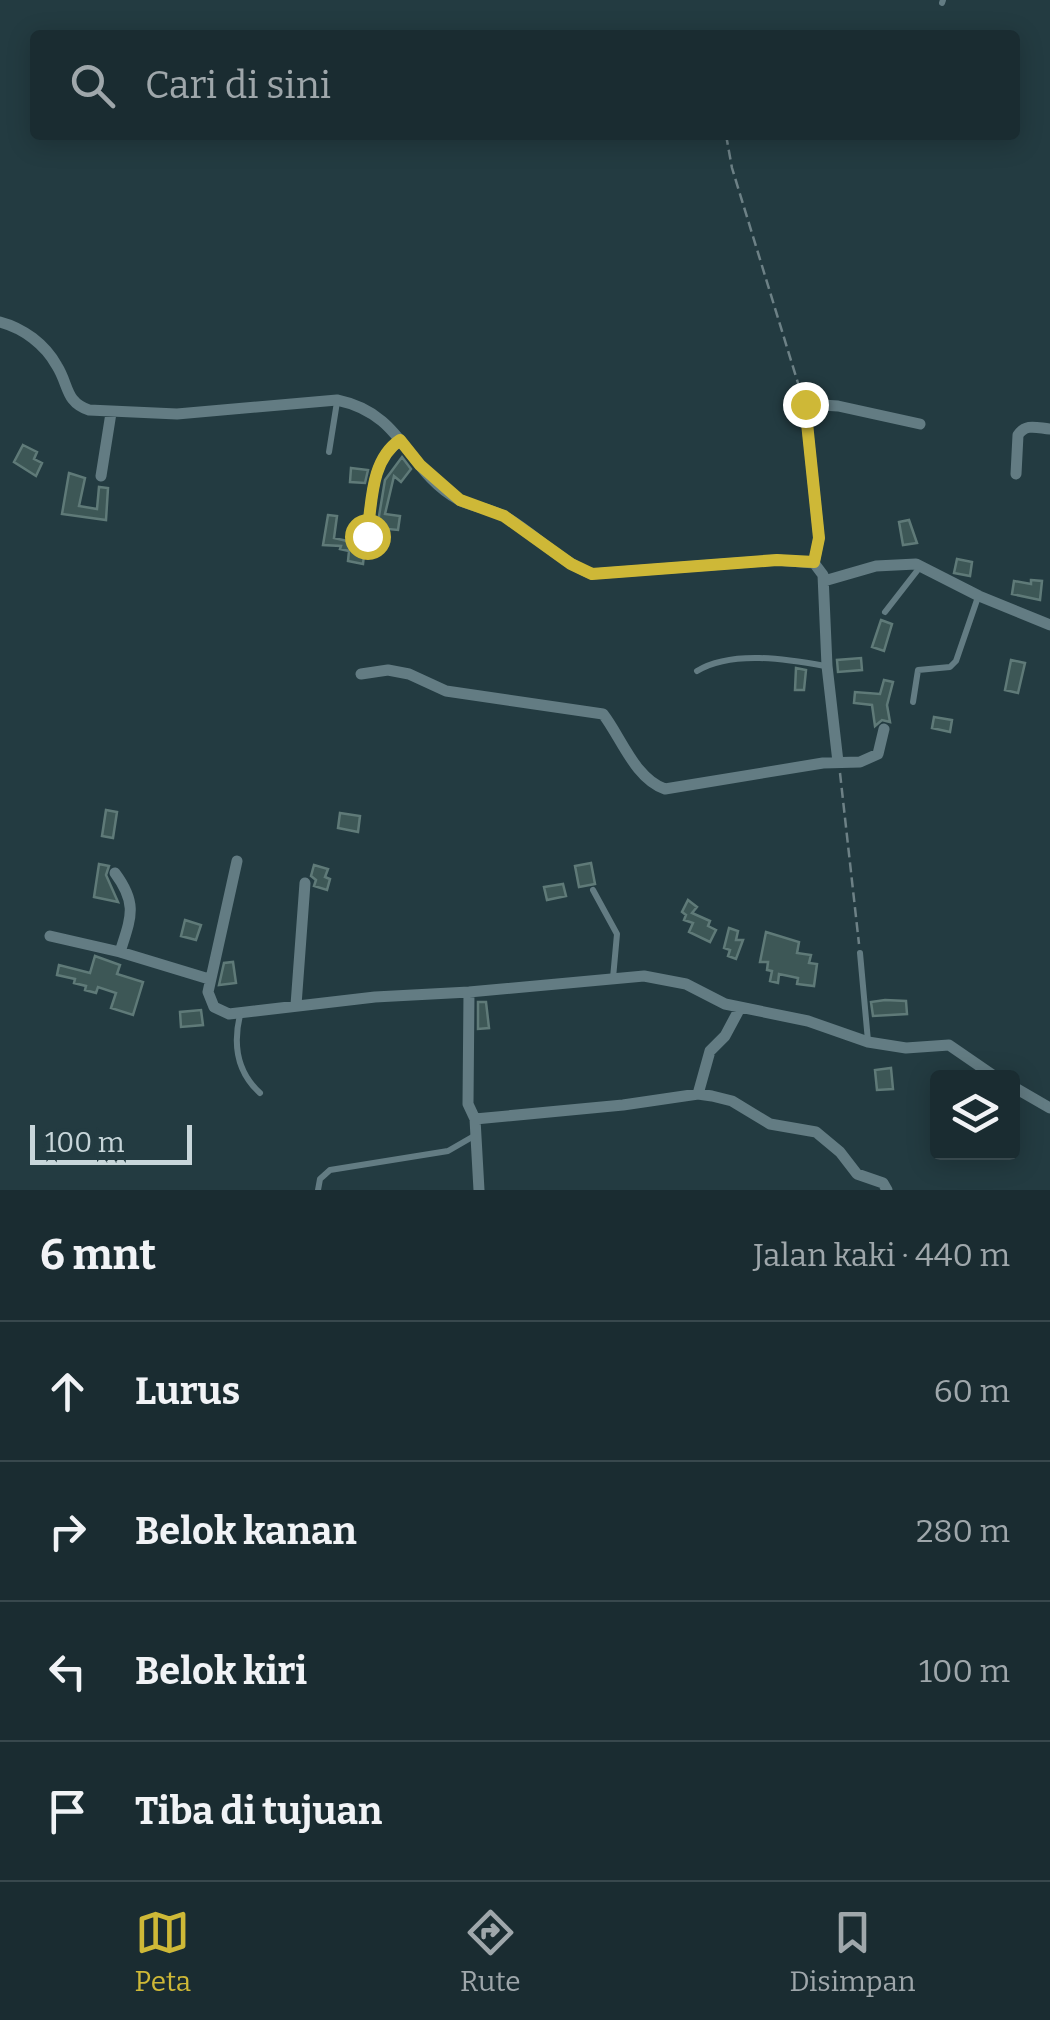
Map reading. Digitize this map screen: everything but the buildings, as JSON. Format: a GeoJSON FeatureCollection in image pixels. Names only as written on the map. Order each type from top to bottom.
{"type":"FeatureCollection","features":[{"type":"Feature","properties":{"kind":"street"},"geometry":{"type":"LineString","coordinates":[[0,322],[18,327],[37,342],[58,366],[68,396],[76,405],[111,413],[177,414],[337,400],[356,404],[383,418],[420,465],[460,500],[504,516],[571,564],[592,574],[761,561],[814,562],[824,581],[826,666],[838,762]]}},
{"type":"Feature","properties":{"kind":"street"},"geometry":{"type":"LineString","coordinates":[[814,562],[819,538],[805,404],[838,406],[920,424]]}},
{"type":"Feature","properties":{"kind":"street"},"geometry":{"type":"LineString","coordinates":[[101,476],[111,413]]}},
{"type":"Feature","properties":{"kind":"street"},"geometry":{"type":"LineString","coordinates":[[1016,474],[1018,435],[1027,426],[1050,429]]}},
{"type":"Feature","properties":{"kind":"street"},"geometry":{"type":"LineString","coordinates":[[367,536],[376,472],[400,440]]}},
{"type":"Feature","properties":{"kind":"street"},"geometry":{"type":"LineString","coordinates":[[824,581],[876,566],[908,563],[1050,625]]}},
{"type":"Feature","properties":{"kind":"street"},"geometry":{"type":"LineString","coordinates":[[361,674],[388,670],[409,674],[446,691],[603,714],[650,782],[665,789],[838,762],[860,762],[874,758],[880,750],[884,729]]}},
{"type":"Feature","properties":{"kind":"street"},"geometry":{"type":"LineString","coordinates":[[237,861],[209,979],[209,1001],[229,1014],[375,996],[644,976],[669,979],[740,1008],[808,1022],[868,1042],[906,1048],[948,1045],[986,1070]]}},
{"type":"Feature","properties":{"kind":"street"},"geometry":{"type":"LineString","coordinates":[[115,873],[130,896],[132,909],[120,952]]}},
{"type":"Feature","properties":{"kind":"street"},"geometry":{"type":"LineString","coordinates":[[296,1005],[305,884]]}},
{"type":"Feature","properties":{"kind":"street"},"geometry":{"type":"LineString","coordinates":[[50,936],[209,979]]}},
{"type":"Feature","properties":{"kind":"street"},"geometry":{"type":"LineString","coordinates":[[469,992],[468,1104],[475,1119],[479,1190]]}},
{"type":"Feature","properties":{"kind":"street"},"geometry":{"type":"LineString","coordinates":[[698,1094],[710,1051],[725,1036],[740,1008]]}},
{"type":"Feature","properties":{"kind":"street"},"geometry":{"type":"LineString","coordinates":[[1020,1091],[1050,1108]]}},
{"type":"Feature","properties":{"kind":"street"},"geometry":{"type":"LineString","coordinates":[[475,1119],[698,1094],[732,1102],[770,1124],[816,1132],[840,1152],[857,1174],[883,1182],[886,1190]]}},
{"type":"Feature","properties":{"kind":"lane"},"geometry":{"type":"LineString","coordinates":[[329,452],[337,400]]}},
{"type":"Feature","properties":{"kind":"lane"},"geometry":{"type":"LineString","coordinates":[[885,612],[920,566]]}},
{"type":"Feature","properties":{"kind":"lane"},"geometry":{"type":"LineString","coordinates":[[913,702],[918,670],[950,667],[956,662],[978,596]]}},
{"type":"Feature","properties":{"kind":"lane"},"geometry":{"type":"LineString","coordinates":[[696,671],[727,661],[792,660],[826,666]]}},
{"type":"Feature","properties":{"kind":"lane"},"geometry":{"type":"LineString","coordinates":[[593,890],[616,934],[612,978]]}},
{"type":"Feature","properties":{"kind":"lane"},"geometry":{"type":"LineString","coordinates":[[860,953],[868,1042]]}},
{"type":"Feature","properties":{"kind":"lane"},"geometry":{"type":"LineString","coordinates":[[240,1013],[236,1030],[238,1058],[250,1084],[260,1093]]}},
{"type":"Feature","properties":{"kind":"lane"},"geometry":{"type":"LineString","coordinates":[[318,1190],[320,1179],[330,1170],[448,1151],[474,1136]]}},
{"type":"Feature","properties":{"kind":"path"},"geometry":{"type":"LineString","coordinates":[[727,140],[732,168],[805,404]]}},
{"type":"Feature","properties":{"kind":"path"},"geometry":{"type":"LineString","coordinates":[[838,762],[860,953]]}},
{"type":"Feature","properties":{"kind":"route"},"geometry":{"type":"LineString","coordinates":[[367,536],[376,472],[400,440],[420,465],[460,500],[504,516],[571,564],[592,574],[777,560],[814,562],[819,538],[805,404]]}}]}
